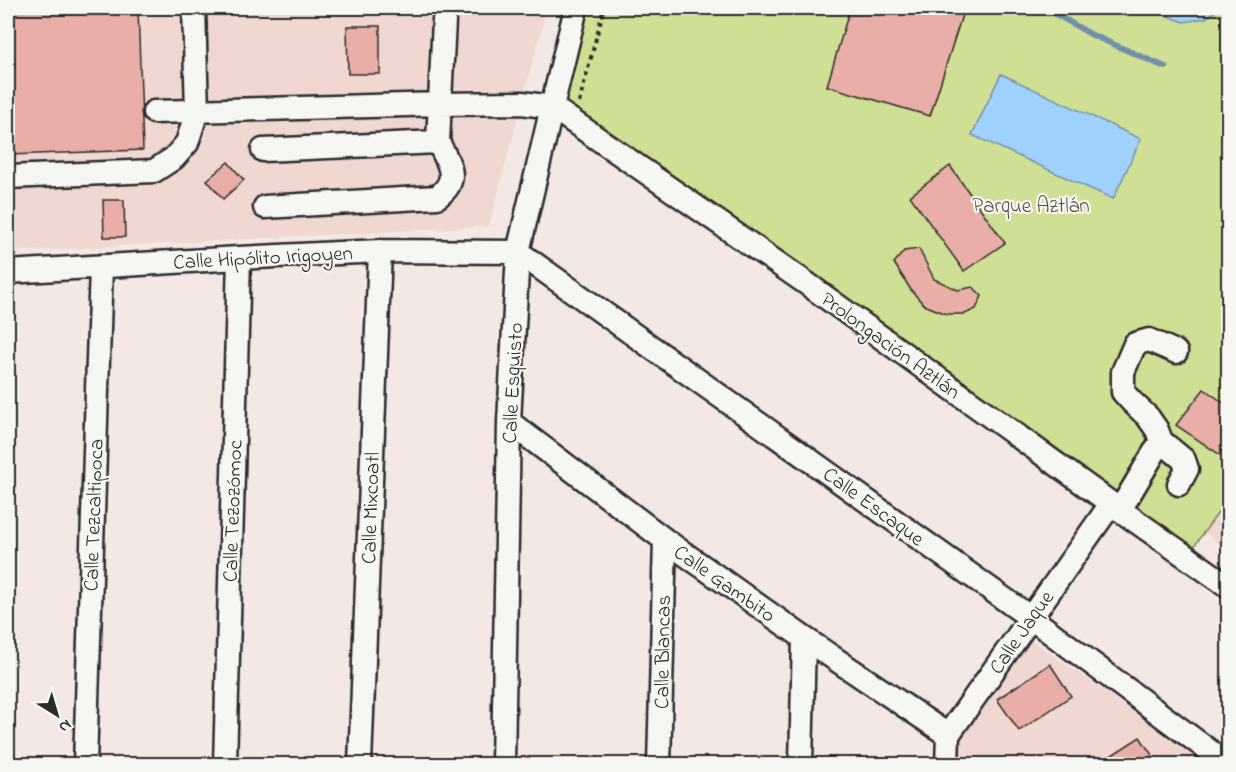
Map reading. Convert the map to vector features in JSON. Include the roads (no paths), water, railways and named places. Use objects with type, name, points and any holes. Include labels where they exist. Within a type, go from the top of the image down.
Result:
[{"type":"street","points":[[8,177],[154,171],[174,158],[187,143],[197,111],[194,8]]},
{"type":"street","name":"Calle Esquisto","points":[[503,765],[509,422],[519,252],[576,8]]},
{"type":"street","points":[[265,207],[437,197],[447,190],[451,180],[451,167],[438,142],[444,20]]},
{"type":"street","points":[[154,112],[441,104],[522,103],[552,106]]},
{"type":"street","name":"Prolongación Aztlán","points":[[552,106],[806,283],[1228,586]]},
{"type":"street","points":[[263,150],[438,142]]},
{"type":"street","name":"Calle Hipólito Irigoyen","points":[[8,272],[380,252],[519,252]]},
{"type":"street","name":"Calle Mixcoatl","points":[[360,765],[380,252]]},
{"type":"street","name":"Calle Escaque","points":[[519,252],[1031,618],[1227,765]]},
{"type":"street","name":"Calle Tezozómoc","points":[[225,765],[240,258]]},
{"type":"street","name":"Calle Tezcaltipoca","points":[[85,765],[102,266]]},
{"type":"street","points":[[1176,352],[1149,340],[1136,344],[1123,372],[1123,392],[1148,417],[1161,441],[1184,460],[1187,469],[1179,484]]},
{"type":"street","name":"Calle Gambito","points":[[509,422],[665,540],[804,638],[948,735]]},
{"type":"street","name":"Calle Jaque","points":[[948,735],[1031,618],[1116,507],[1161,441]]},
{"type":"street","name":"Calle Blancas","points":[[659,765],[665,540]]},
{"type":"street","points":[[801,765],[804,638]]},
{"type":"street","points":[[947,765],[948,735]]},
{"type":"water","points":[[1146,8],[1220,8],[1206,18],[1184,22]]},
{"type":"water","points":[[1001,74],[1141,139],[1113,199],[972,135]]},
{"type":"waterway","points":[[1045,8],[1092,35],[1165,67]]},
{"type":"park label","name":"Parque Aztlán","points":[[1031,205]]}]
